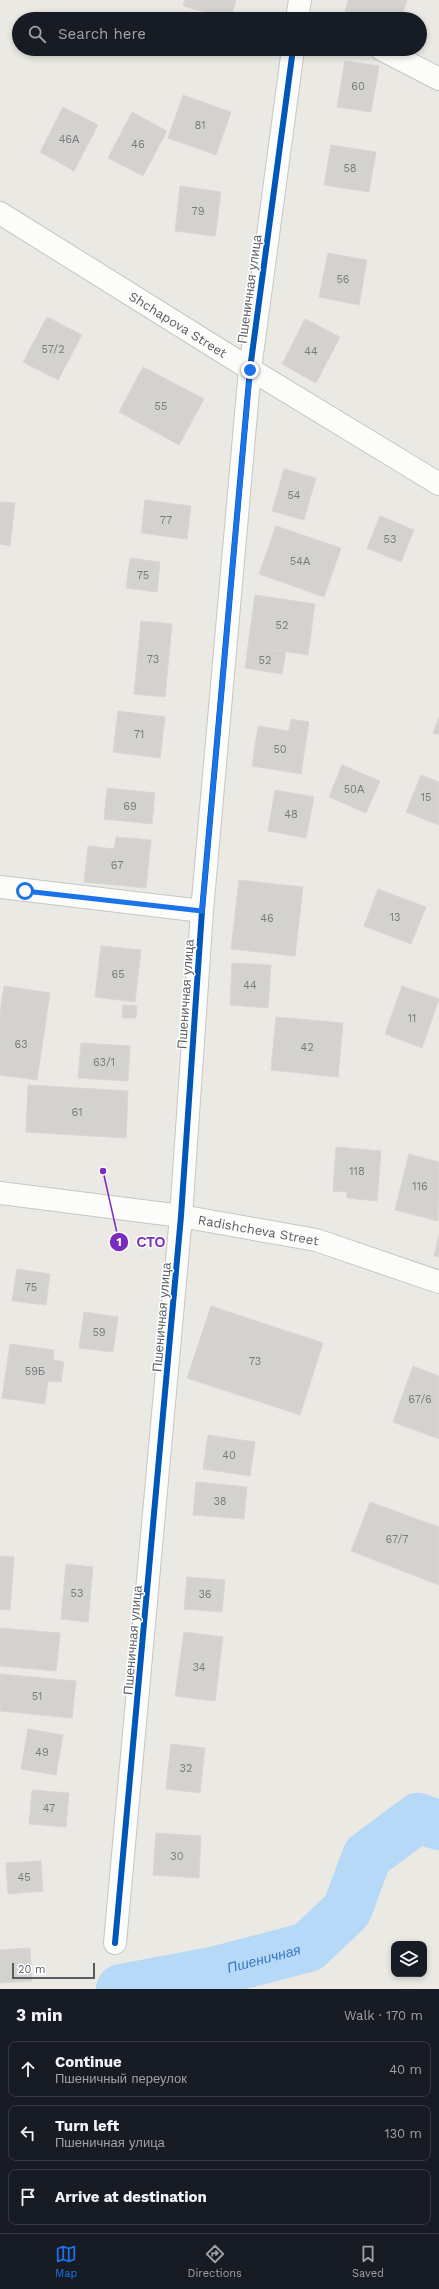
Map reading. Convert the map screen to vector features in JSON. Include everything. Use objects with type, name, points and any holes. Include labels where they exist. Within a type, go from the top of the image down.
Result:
[{"type":"street","name":"Пшеничная улица","points":[[116,1943],[181,1216],[202,911],[250,370],[292,56]]},
{"type":"street","points":[[395,56],[439,79]]},
{"type":"street","name":"Shchapova Street","points":[[0,213],[250,370],[439,484]]},
{"type":"street","points":[[0,887],[202,911]]},
{"type":"street","name":"Radishcheva Street","points":[[0,1193],[181,1216],[316,1240],[439,1282]]},
{"type":"building","points":[[185,0],[236,0],[233,12],[205,12],[183,6]]},
{"type":"building","points":[[348,0],[407,0],[403,12],[345,12]]},
{"type":"building","points":[[345,61],[379,66],[371,112],[337,107]]},
{"type":"building","points":[[183,95],[231,112],[216,155],[168,138]]},
{"type":"building","points":[[63,107],[98,125],[74,171],[40,152]]},
{"type":"building","points":[[132,112],[167,131],[143,176],[108,158]]},
{"type":"building","points":[[331,145],[376,152],[369,192],[324,185]]},
{"type":"building","points":[[180,186],[221,192],[215,236],[175,231]]},
{"type":"building","points":[[328,253],[367,260],[359,305],[319,297]]},
{"type":"building","points":[[47,317],[82,335],[58,380],[23,362]]},
{"type":"building","points":[[305,319],[340,337],[316,383],[282,364]]},
{"type":"building","points":[[143,367],[204,399],[179,445],[119,412]]},
{"type":"building","points":[[284,469],[316,478],[304,520],[272,511]]},
{"type":"building","points":[[145,500],[191,506],[187,539],[141,533]]},
{"type":"building","points":[[0,502],[15,503],[10,546],[0,544]]},
{"type":"building","points":[[380,516],[414,530],[401,562],[367,548]]},
{"type":"building","points":[[276,526],[341,548],[324,597],[259,574]]},
{"type":"building","points":[[130,558],[160,562],[157,592],[126,588]]},
{"type":"building","points":[[255,595],[315,604],[308,655],[248,646]]},
{"type":"building","points":[[141,621],[172,624],[165,697],[134,694]]},
{"type":"building","points":[[248,646],[286,652],[282,674],[245,668]]},
{"type":"building","points":[[118,711],[165,717],[160,758],[113,752]]},
{"type":"building","points":[[439,717],[439,735],[433,733]]},
{"type":"building","points":[[291,719],[309,722],[301,774],[252,766],[258,726],[289,731]]},
{"type":"building","points":[[342,765],[380,781],[366,813],[329,797]]},
{"type":"building","points":[[421,775],[439,782],[439,825],[406,812]]},
{"type":"building","points":[[107,788],[155,793],[152,824],[104,819]]},
{"type":"building","points":[[275,790],[314,797],[306,838],[268,831]]},
{"type":"building","points":[[116,837],[151,840],[146,888],[84,882],[88,846],[114,849]]},
{"type":"building","points":[[239,880],[303,887],[295,956],[231,949]]},
{"type":"building","points":[[378,889],[426,907],[411,944],[364,926]]},
{"type":"building","points":[[101,946],[141,950],[135,1002],[95,997]]},
{"type":"building","points":[[232,963],[271,965],[268,1008],[230,1005]]},
{"type":"building","points":[[4,986],[50,993],[37,1080],[0,1075],[0,1014]]},
{"type":"building","points":[[402,986],[439,999],[422,1048],[385,1034]]},
{"type":"building","points":[[123,1005],[137,1006],[136,1018],[122,1018]]},
{"type":"building","points":[[276,1017],[343,1023],[338,1077],[271,1070]]},
{"type":"building","points":[[81,1043],[130,1046],[128,1081],[78,1078]]},
{"type":"building","points":[[28,1085],[128,1091],[126,1138],[26,1132]]},
{"type":"building","points":[[336,1147],[381,1151],[377,1201],[347,1198],[347,1192],[333,1191]]},
{"type":"building","points":[[409,1154],[439,1162],[438,1221],[395,1210]]},
{"type":"building","points":[[439,1235],[439,1257],[434,1256]]},
{"type":"building","points":[[17,1269],[50,1274],[46,1305],[12,1301]]},
{"type":"building","points":[[211,1306],[323,1343],[300,1415],[187,1378]]},
{"type":"building","points":[[84,1312],[118,1317],[113,1352],[79,1348]]},
{"type":"building","points":[[10,1344],[54,1350],[53,1360],[64,1362],[61,1382],[48,1381],[45,1404],[2,1398]]},
{"type":"building","points":[[413,1366],[439,1376],[439,1439],[393,1422]]},
{"type":"building","points":[[208,1435],[255,1442],[250,1476],[203,1469]]},
{"type":"building","points":[[196,1482],[247,1487],[244,1519],[193,1515]]},
{"type":"building","points":[[370,1502],[439,1527],[439,1585],[351,1551]]},
{"type":"building","points":[[0,1556],[14,1557],[10,1610],[0,1609]]},
{"type":"building","points":[[66,1564],[93,1567],[88,1622],[61,1619]]},
{"type":"building","points":[[187,1577],[225,1580],[222,1612],[184,1609]]},
{"type":"building","points":[[0,1628],[60,1633],[56,1671],[0,1666]]},
{"type":"building","points":[[184,1632],[223,1637],[215,1701],[175,1696]]},
{"type":"building","points":[[0,1674],[76,1681],[72,1718],[0,1711]]},
{"type":"building","points":[[28,1729],[63,1735],[56,1775],[21,1769]]},
{"type":"building","points":[[171,1744],[205,1748],[200,1793],[166,1789]]},
{"type":"building","points":[[32,1790],[69,1793],[66,1827],[29,1824]]},
{"type":"building","points":[[156,1833],[201,1836],[199,1878],[153,1875]]},
{"type":"building","points":[[41,1861],[43,1891],[8,1894],[6,1863]]},
{"type":"building","points":[[30,1948],[32,1981],[0,1983],[0,1950]]},
{"type":"waterway","name":"Пшеничная","points":[[121,1989],[217,1971],[308,1947],[347,1910],[367,1856],[418,1818],[439,1825]]},
{"type":"cycle path","points":[[115,1943],[181,1216],[202,911],[250,369],[292,56]]},
{"type":"place","name":"СТО","points":[[103,1171]]},
{"type":"route","points":[[25,891],[202,911],[250,370]]}]
